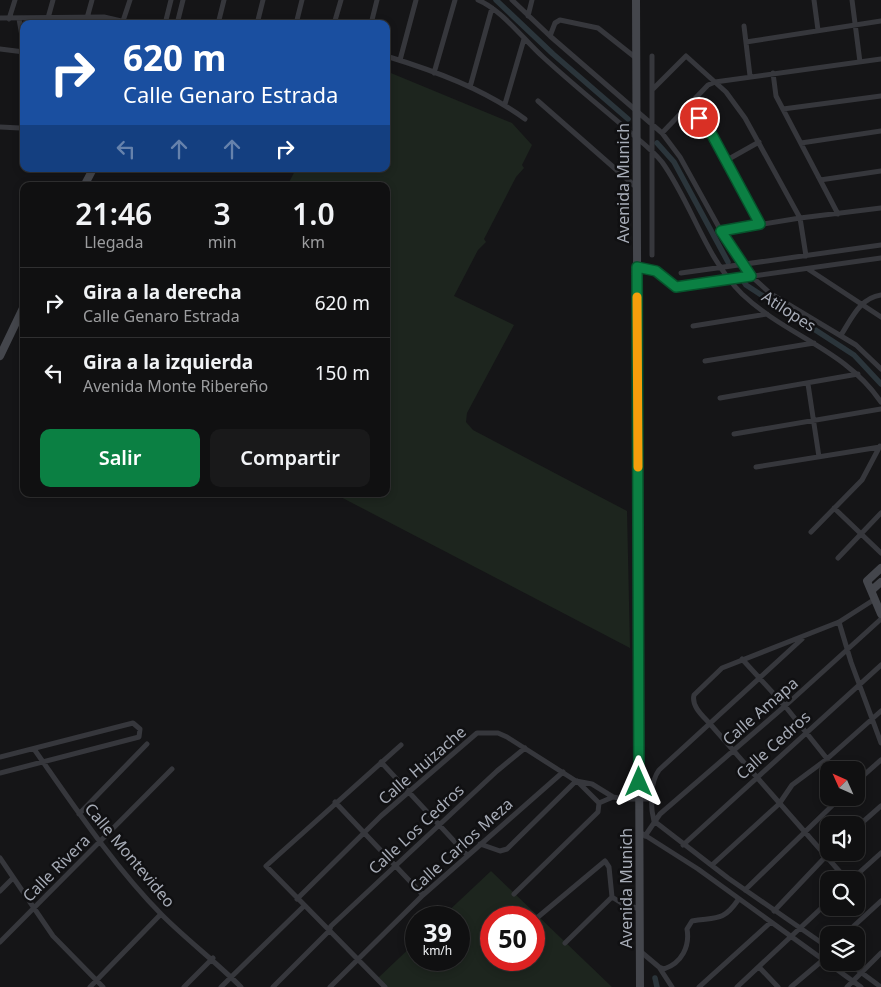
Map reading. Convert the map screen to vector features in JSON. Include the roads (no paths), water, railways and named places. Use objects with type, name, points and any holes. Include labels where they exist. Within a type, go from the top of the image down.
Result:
[{"type":"main road","name":"Avenida Munich","points":[[636,4],[639,800],[642,833],[640,987]]},
{"type":"main road","points":[[0,356],[2,345],[20,313]]},
{"type":"main road","points":[[881,568],[867,581],[881,614]]},
{"type":"main road","points":[[872,590],[881,582]]},
{"type":"street","points":[[9,19],[14,0]]},
{"type":"street","points":[[48,18],[54,0]]},
{"type":"street","points":[[87,18],[92,0]]},
{"type":"street","points":[[123,20],[130,0]]},
{"type":"street","points":[[166,20],[171,0]]},
{"type":"street","points":[[178,20],[183,0]]},
{"type":"street","points":[[219,20],[224,0]]},
{"type":"street","points":[[258,20],[263,0]]},
{"type":"street","points":[[297,20],[302,0]]},
{"type":"street","points":[[335,20],[341,0]]},
{"type":"street","points":[[372,20],[377,0]]},
{"type":"street","points":[[400,60],[416,0]]},
{"type":"street","points":[[434,73],[455,0]]},
{"type":"street","name":"Atilopes","points":[[478,0],[492,8],[524,39],[653,151],[669,173],[721,267],[742,293],[767,314],[815,343],[858,374],[881,402]]},
{"type":"street","points":[[512,0],[550,36],[662,133],[680,157],[721,231],[751,276],[771,294],[841,335],[866,353],[881,369]]},
{"type":"street","points":[[528,16],[532,0]]},
{"type":"street","points":[[814,0],[818,30]]},
{"type":"street","points":[[852,0],[860,62]]},
{"type":"street","points":[[470,87],[492,8]]},
{"type":"street","points":[[0,18],[104,17],[118,20]]},
{"type":"street","points":[[19,19],[20,25]]},
{"type":"street","points":[[550,36],[555,22],[560,20],[595,26],[607,33],[636,58]]},
{"type":"street","points":[[746,42],[881,21]]},
{"type":"street","points":[[744,26],[750,76]]},
{"type":"street","points":[[505,104],[524,39]]},
{"type":"street","points":[[0,49],[20,52]]},
{"type":"street","points":[[652,56],[652,255]]},
{"type":"street","points":[[390,57],[470,87],[505,104],[525,119]]},
{"type":"street","points":[[653,89],[684,57],[689,57],[715,82],[739,109],[800,218],[806,256]]},
{"type":"street","points":[[662,133],[708,85],[715,82],[881,59]]},
{"type":"street","points":[[773,73],[774,89],[783,109],[838,214]]},
{"type":"street","points":[[783,109],[881,96]]},
{"type":"street","points":[[538,101],[636,187]]},
{"type":"street","points":[[689,105],[710,131],[760,224]]},
{"type":"street","points":[[0,127],[20,128]]},
{"type":"street","points":[[801,143],[881,131]]},
{"type":"street","points":[[726,160],[759,142]]},
{"type":"street","points":[[820,180],[881,170]]},
{"type":"street","points":[[721,231],[800,218],[881,208]]},
{"type":"street","points":[[681,272],[881,245]]},
{"type":"street","points":[[637,267],[656,271],[676,287],[728,278],[881,258]]},
{"type":"street","points":[[808,269],[881,317]]},
{"type":"street","points":[[841,335],[862,303],[870,297],[881,295]]},
{"type":"street","points":[[693,326],[767,314]]},
{"type":"street","points":[[705,361],[815,343]]},
{"type":"street","points":[[720,398],[858,374]]},
{"type":"street","points":[[808,384],[819,458]]},
{"type":"street","points":[[734,434],[881,409]]},
{"type":"street","points":[[756,467],[819,458],[880,446]]},
{"type":"street","points":[[811,532],[862,480],[880,446]]},
{"type":"street","points":[[834,508],[881,553]]},
{"type":"street","points":[[838,558],[881,513]]},
{"type":"street","points":[[820,852],[694,705],[693,699],[722,668],[839,622],[875,599]]},
{"type":"street","name":"Calle Amapa","points":[[642,833],[660,814],[785,706],[881,619]]},
{"type":"street","points":[[839,622],[851,662],[861,683],[881,743]]},
{"type":"street","points":[[804,637],[711,725],[659,770],[655,776],[652,799],[654,821],[683,845],[820,942]]},
{"type":"street","points":[[742,659],[785,706],[827,760]]},
{"type":"street","name":"Calle Cedros","points":[[683,845],[881,665]]},
{"type":"street","points":[[712,866],[779,804],[792,785],[827,760],[881,711]]},
{"type":"street","points":[[0,757],[133,723],[140,729],[140,736],[0,773]]},
{"type":"street","name":"Calle Huizache","points":[[297,899],[364,833],[477,733],[498,733],[576,781],[592,784],[613,797],[639,800],[652,799]]},
{"type":"street","points":[[78,814],[147,744]]},
{"type":"street","points":[[384,987],[266,866],[401,745]]},
{"type":"street","name":"Calle Los Cedros","points":[[273,987],[329,932],[331,926],[395,865],[497,771],[525,748]]},
{"type":"street","name":"Calle Montevideo","points":[[34,749],[78,814],[121,869],[161,914],[212,958],[241,987]]},
{"type":"street","points":[[865,774],[881,760]]},
{"type":"street","points":[[381,762],[467,855]]},
{"type":"street","name":"Calle Rivera","points":[[0,942],[172,770]]},
{"type":"street","name":"Calle Carlos Meza","points":[[330,987],[423,895],[563,772]]},
{"type":"street","points":[[480,844],[500,851],[507,850],[576,781],[599,806]]},
{"type":"street","points":[[514,894],[598,812],[599,806],[613,797]]},
{"type":"street","points":[[336,802],[423,895]]},
{"type":"street","points":[[745,890],[803,831],[831,806]]},
{"type":"street","points":[[865,820],[881,806]]},
{"type":"street","points":[[642,833],[698,869],[738,900],[820,958]]},
{"type":"street","points":[[667,848],[675,838]]},
{"type":"street","points":[[861,871],[881,853]]},
{"type":"street","points":[[0,858],[53,936],[103,987]]},
{"type":"street","points":[[545,911],[603,861],[607,862],[609,867],[612,897]]},
{"type":"street","points":[[698,869],[705,861]]},
{"type":"street","points":[[774,911],[820,861]]},
{"type":"street","points":[[828,861],[838,871]]},
{"type":"street","points":[[0,891],[13,878]]},
{"type":"street","points":[[612,897],[623,904],[640,909]]},
{"type":"street","points":[[565,943],[612,897]]},
{"type":"street","points":[[659,967],[667,968],[687,950],[689,940],[687,929],[692,921],[723,917],[730,912],[738,900]]},
{"type":"street","points":[[854,926],[881,901]]},
{"type":"street","points":[[221,987],[304,906]]},
{"type":"street","points":[[737,987],[820,910]]},
{"type":"street","points":[[90,987],[161,914]]},
{"type":"street","points":[[699,987],[771,922]]},
{"type":"street","points":[[640,951],[659,967],[672,987]]},
{"type":"street","points":[[847,987],[881,953]]},
{"type":"street","points":[[184,987],[212,958]]},
{"type":"street","points":[[792,987],[820,963]]},
{"type":"street","points":[[759,966],[778,987]]},
{"type":"street","points":[[839,971],[861,987]]},
{"type":"street","points":[[858,971],[881,987]]},
{"type":"waterway","points":[[496,0],[553,54],[628,119]]},
{"type":"waterway","points":[[657,143],[674,162],[728,262]]},
{"type":"waterway","points":[[742,279],[746,285],[854,355],[881,384]]},
{"type":"waterway","points":[[655,978],[657,987]]}]
